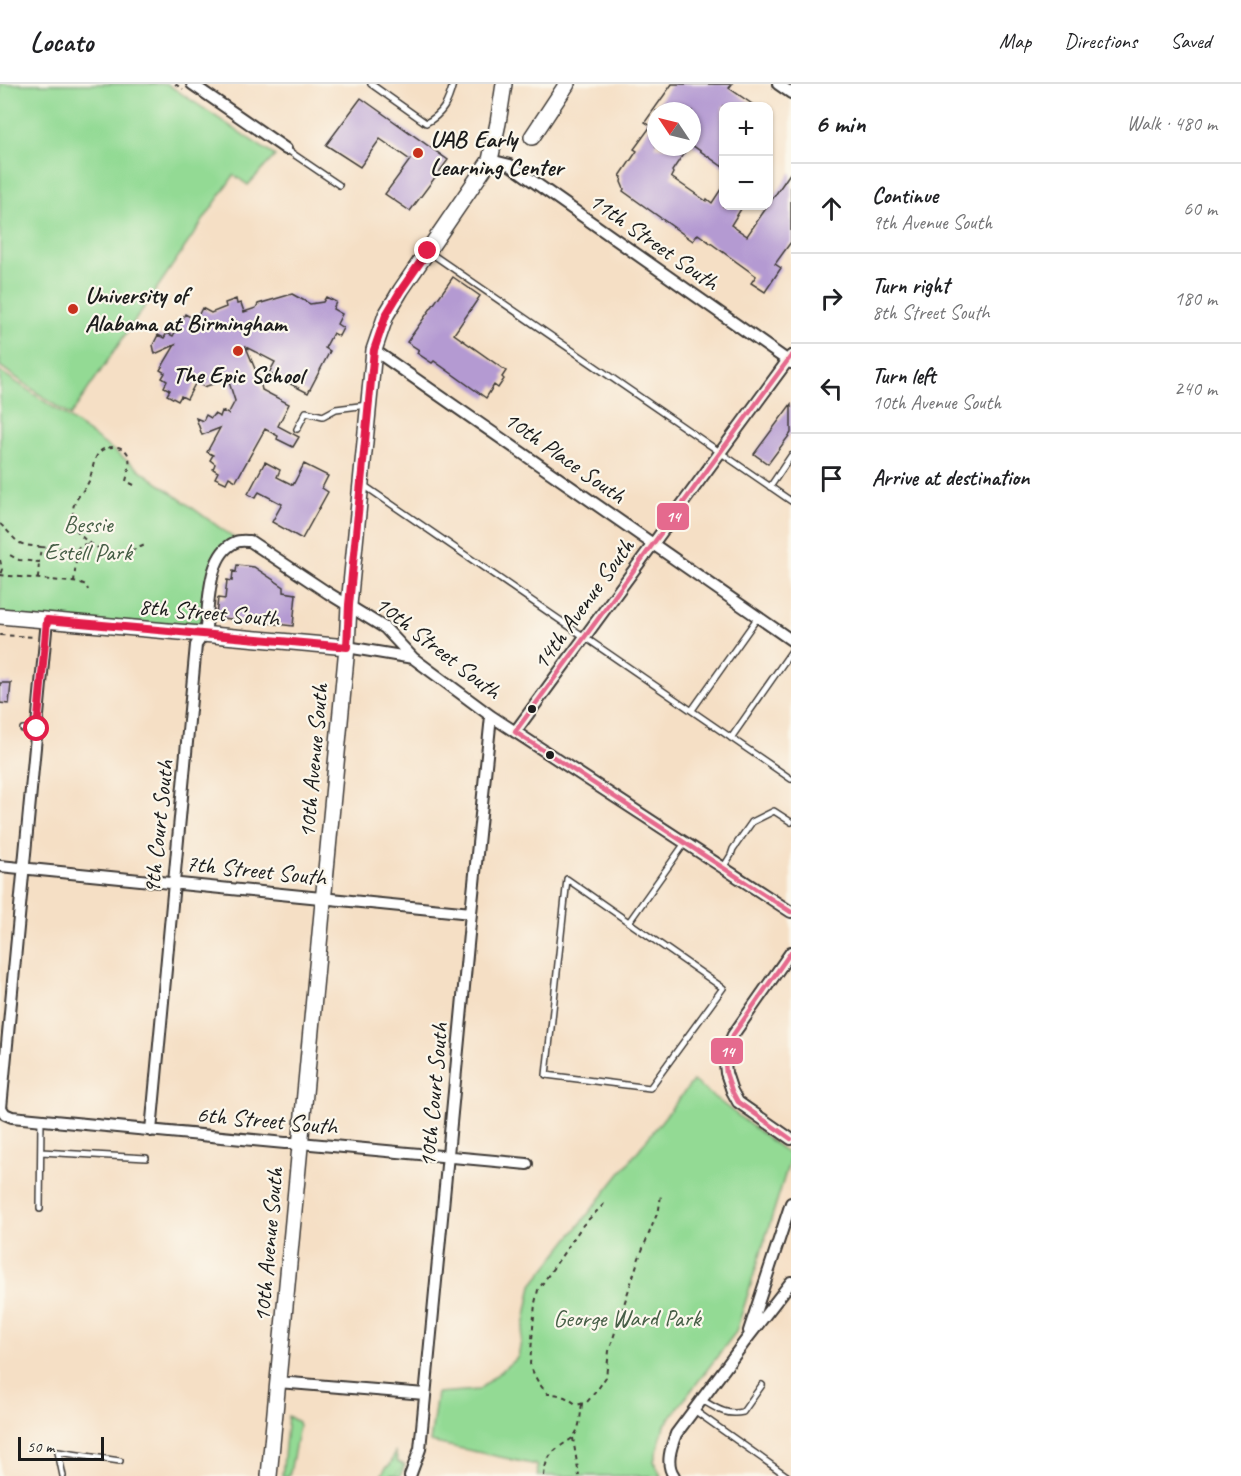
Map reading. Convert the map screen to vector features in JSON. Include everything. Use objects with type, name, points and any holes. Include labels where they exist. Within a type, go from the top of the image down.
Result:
[{"type":"street","points":[[192,84],[286,149]]},
{"type":"street","name":"10th Avenue South","points":[[269,1476],[374,350],[386,315],[401,290],[490,160],[504,84]]},
{"type":"street","points":[[532,137],[567,84]]},
{"type":"street","points":[[778,84],[791,93]]},
{"type":"street","name":"11th Street South","points":[[490,160],[510,165],[790,360]]},
{"type":"street","name":"10th Place South","points":[[374,350],[791,640]]},
{"type":"street","name":"14th Avenue South","points":[[516,732],[720,452],[790,360]]},
{"type":"street","name":"10th Street South","points":[[238,541],[250,541],[385,628],[413,658],[491,716],[791,912]]},
{"type":"street","name":"9th Court South","points":[[151,1131],[196,645],[206,627],[214,568],[223,552],[238,541]]},
{"type":"street","name":"8th Street South","points":[[0,616],[347,647],[413,658]]},
{"type":"street","points":[[24,869],[47,620]]},
{"type":"street","name":"10th Court South","points":[[410,1476],[420,1449],[491,716]]},
{"type":"street","name":"7th Street South","points":[[0,866],[471,913]]},
{"type":"street","name":"6th Street South","points":[[24,869],[1,1108],[4,1114],[12,1117],[151,1131],[527,1164]]},
{"type":"street","points":[[791,952],[733,1035],[726,1056],[729,1083],[738,1102],[791,1139]]},
{"type":"street","points":[[746,1340],[791,1203]]},
{"type":"street","points":[[674,1476],[671,1472],[670,1451],[676,1434],[791,1282]]},
{"type":"street","points":[[278,1382],[425,1394]]},
{"type":"lane","points":[[371,84],[426,123],[437,117],[449,99],[453,84]]},
{"type":"lane","points":[[286,149],[339,185]]},
{"type":"lane","points":[[428,251],[791,501]]},
{"type":"lane","points":[[297,429],[306,412],[323,416],[336,409],[369,405]]},
{"type":"lane","points":[[770,487],[791,456]]},
{"type":"lane","points":[[361,483],[791,779]]},
{"type":"lane","points":[[692,710],[758,617]]},
{"type":"lane","points":[[731,738],[791,652]]},
{"type":"lane","points":[[23,729],[37,729]]},
{"type":"lane","points":[[723,868],[752,822],[774,811],[791,822]]},
{"type":"lane","points":[[629,922],[685,843]]},
{"type":"lane","points":[[567,879],[629,922],[723,988],[650,1088],[546,1075],[567,879]]},
{"type":"lane","points":[[40,1209],[41,1120]]},
{"type":"lane","points":[[41,1152],[146,1158]]},
{"type":"lane","points":[[702,1400],[733,1415],[743,1412],[762,1385]]},
{"type":"lane","points":[[694,1410],[787,1476]]},
{"type":"lane","points":[[63,1476],[58,1452],[120,1461]]},
{"type":"path","points":[[134,485],[126,481],[131,462],[126,451],[114,447],[104,448],[97,455],[88,483],[73,505],[74,525],[77,532],[92,544],[114,553],[129,552],[147,544]]},
{"type":"path","points":[[0,524],[24,545],[77,550]]},
{"type":"path","points":[[74,582],[77,550],[81,545],[92,544]]},
{"type":"path","points":[[38,578],[41,547]]},
{"type":"path","points":[[8,554],[19,560],[39,562]]},
{"type":"path","points":[[0,560],[2,569],[0,574],[74,582],[86,585],[88,590]]},
{"type":"path","points":[[0,635],[39,638]]},
{"type":"path","points":[[604,1204],[583,1225],[538,1290],[535,1303],[530,1364],[533,1372],[540,1387],[548,1394],[558,1394],[577,1405],[587,1402],[606,1377],[609,1352],[615,1332],[639,1258],[659,1209],[661,1195]]},
{"type":"path","points":[[544,1476],[544,1466],[549,1456],[573,1438],[581,1418],[582,1404]]},
{"type":"path","points":[[573,1438],[579,1476]]},
{"type":"green space","name":"University of Alabama at Birmingham","points":[[0,84],[167,84],[275,156],[248,185],[234,175],[70,416],[0,366]]},
{"type":"green space","name":"Bessie Estell Park","points":[[0,371],[238,541],[223,552],[203,635],[0,616]]},
{"type":"green space","name":"George Ward Park","points":[[693,1081],[791,1156],[736,1332],[664,1426],[654,1461],[661,1476],[538,1476],[537,1465],[430,1442],[437,1393],[478,1390],[518,1357],[532,1285]]},
{"type":"green space","points":[[288,1416],[298,1422],[299,1426],[290,1473],[288,1476],[282,1476]]},
{"type":"green space","points":[[395,1452],[398,1462],[405,1465],[400,1476],[391,1474],[381,1476],[386,1467],[390,1465]]},
{"type":"building","points":[[672,84],[732,84],[729,88],[749,102],[719,102],[719,164],[701,151],[701,102],[659,102]]},
{"type":"building","name":"UAB Early Learning Center","points":[[361,98],[448,160],[410,211],[385,194],[410,160],[380,139],[360,167],[326,145]]},
{"type":"building","points":[[647,131],[647,156],[682,156],[672,171],[671,177],[712,203],[719,192],[719,210],[740,210],[731,225],[747,236],[765,210],[773,210],[773,198],[791,172],[791,242],[775,264],[781,268],[765,292],[751,283],[756,276],[698,234],[693,241],[623,191],[620,176],[637,151],[634,149]]},
{"type":"building","points":[[453,277],[480,296],[454,334],[506,371],[498,388],[494,385],[486,398],[434,361],[432,363],[417,353],[419,350],[407,342]]},
{"type":"building","name":"The Epic School","points":[[292,294],[310,304],[323,302],[326,297],[336,302],[333,309],[342,314],[337,324],[343,328],[339,336],[333,333],[325,348],[330,351],[308,393],[269,373],[275,362],[246,347],[262,390],[289,404],[278,426],[299,437],[293,447],[277,439],[278,436],[265,429],[236,481],[229,477],[226,483],[215,478],[218,472],[213,469],[215,464],[210,460],[213,455],[207,452],[220,428],[202,435],[196,418],[203,421],[206,415],[211,418],[214,414],[220,417],[222,411],[228,414],[235,401],[228,379],[204,387],[196,382],[187,399],[181,396],[178,401],[167,395],[170,390],[164,387],[167,381],[162,378],[165,373],[160,370],[175,345],[155,354],[153,345],[158,335],[164,338],[167,333],[173,336],[185,314],[196,320],[202,308],[211,313],[226,307],[225,303],[236,299],[237,304],[241,303],[244,312],[256,308],[258,304]]},
{"type":"building","points":[[791,404],[791,433],[768,464],[754,454]]},
{"type":"building","points":[[265,462],[280,470],[277,477],[293,485],[304,464],[328,476],[322,488],[328,492],[302,539],[272,522],[282,504],[259,492],[255,498],[248,494]]},
{"type":"building","points":[[237,565],[254,567],[284,587],[284,592],[296,594],[293,626],[216,616],[218,598],[225,599],[227,580],[232,581],[233,571],[236,572]]},
{"type":"building","points":[[0,683],[11,683],[9,704],[0,703]]},
{"type":"transit line","name":"14","points":[[791,356],[515,732],[791,912]]},
{"type":"transit line","name":"14","points":[[791,952],[733,1035],[725,1063],[726,1073],[738,1102],[791,1139]]},
{"type":"place","name":"UAB Early Learning Center","points":[[418,153]]},
{"type":"place","name":"University of Alabama at Birmingham","points":[[73,309]]},
{"type":"place","name":"The Epic School","points":[[238,351]]},
{"type":"route","points":[[37,729],[47,620],[347,647],[349,605],[374,350],[386,315],[428,251]]}]
